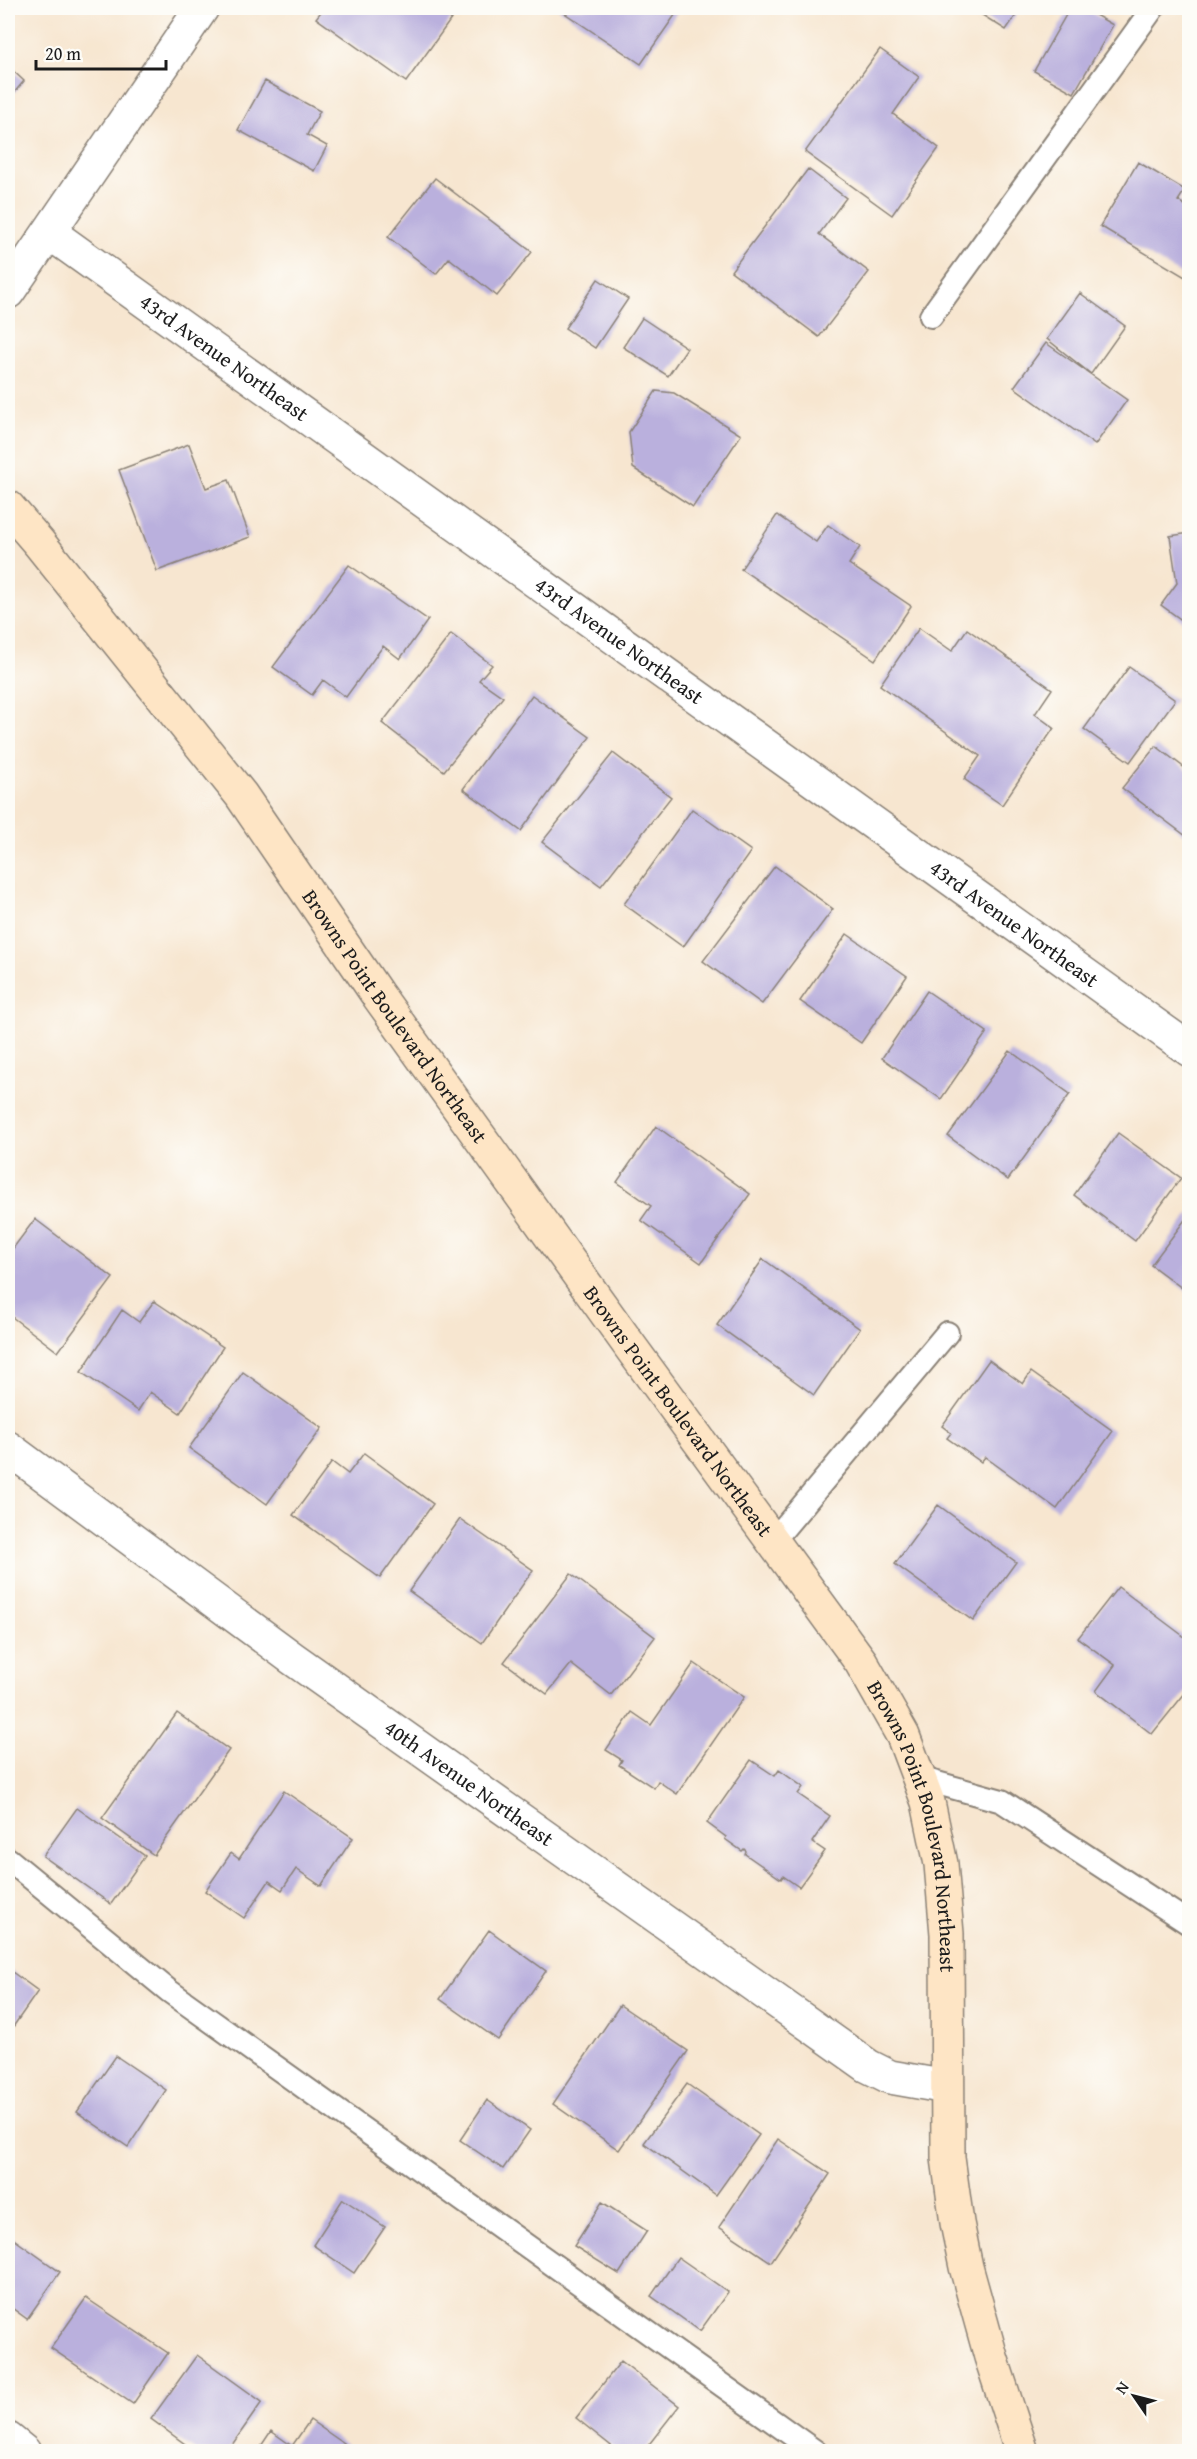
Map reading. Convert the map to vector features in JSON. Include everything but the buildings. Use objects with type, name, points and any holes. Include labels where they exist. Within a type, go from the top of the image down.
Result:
[{"type":"street","points":[[8,292],[50,233],[190,12]]},
{"type":"street","name":"43rd Avenue Northeast","points":[[50,233],[1190,1050]]},
{"type":"street","name":"Browns Point Boulevard Northeast","points":[[8,507],[241,795],[377,994],[861,1662],[903,1736],[928,1802],[942,1873],[947,1934],[948,2158],[962,2245],[992,2357],[1022,2451]]},
{"type":"street","name":"40th Avenue Northeast","points":[[8,1448],[292,1658],[868,2066],[890,2077],[947,2087]]},
{"type":"street","points":[[8,2439],[24,2451]]},
{"type":"lane","points":[[931,316],[1153,8]]},
{"type":"lane","points":[[773,1541],[947,1333]]},
{"type":"lane","points":[[919,1778],[1002,1802],[1190,1924]]},
{"type":"lane","points":[[8,1859],[169,1991],[816,2451]]}]
